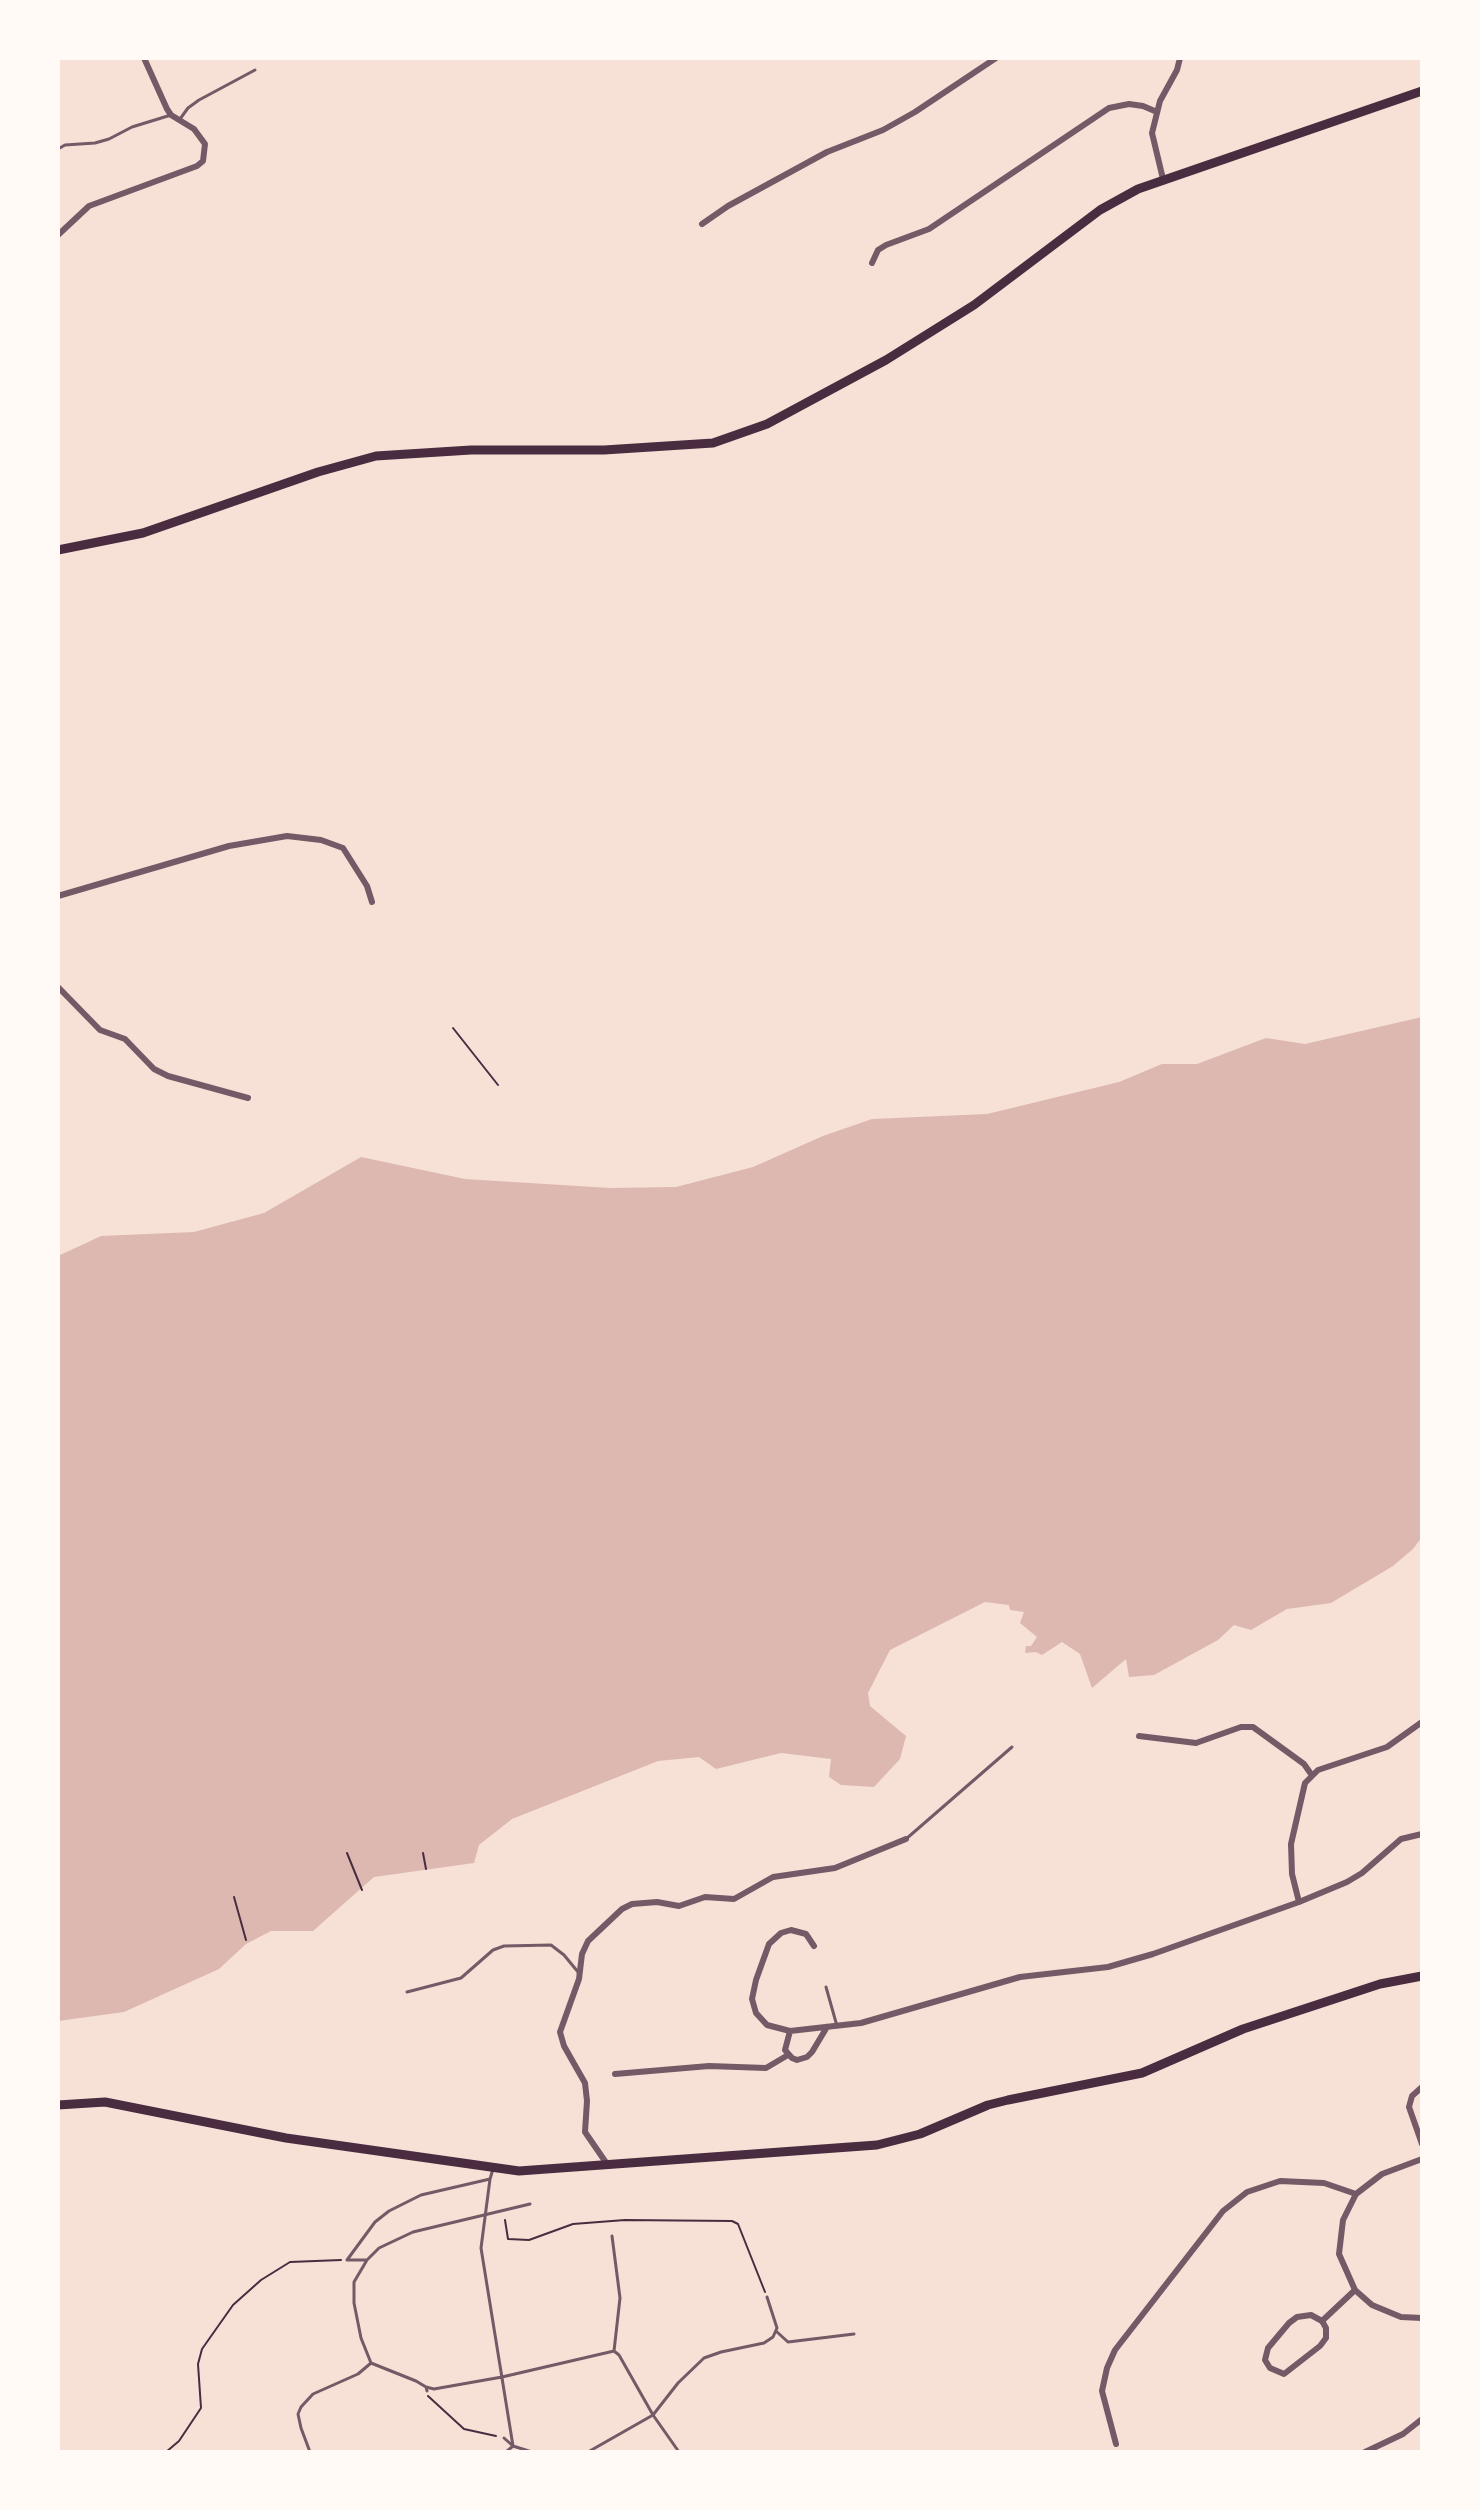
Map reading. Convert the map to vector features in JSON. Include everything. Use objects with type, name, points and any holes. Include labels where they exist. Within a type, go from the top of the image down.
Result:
[{"type":"main road","points":[[58,550],[143,533],[318,472],[376,456],[471,450],[604,450],[713,443],[767,424],[886,360],[974,305],[1100,210],[1138,189],[1422,91]]},
{"type":"main road","points":[[58,2105],[105,2102],[286,2138],[443,2159],[493,2169],[538,2170],[877,2145],[902,2139],[998,2102],[1142,2073],[1243,2029],[1291,2012],[1380,1984],[1421,1977]]},
{"type":"street","points":[[58,235],[89,206],[197,166],[203,161],[205,144],[194,129],[171,115],[144,58]]},
{"type":"street","points":[[702,224],[728,206],[827,152],[883,130],[915,112],[996,58]]},
{"type":"street","points":[[1163,179],[1152,133],[1157,112],[1180,58]]},
{"type":"street","points":[[872,263],[878,250],[929,229],[1109,108],[1129,104],[1157,112]]},
{"type":"street","points":[[58,896],[229,846],[287,836],[321,840],[343,848],[367,886],[372,902]]},
{"type":"street","points":[[58,987],[100,1030],[125,1039],[154,1069],[168,1076],[248,1098]]},
{"type":"street","points":[[1299,1902],[1292,1874],[1291,1844],[1305,1783],[1311,1774],[1387,1747],[1422,1722]]},
{"type":"street","points":[[1139,1736],[1196,1743],[1241,1727],[1253,1727],[1304,1764],[1311,1774]]},
{"type":"street","points":[[814,1946],[806,1934],[791,1930],[781,1933],[769,1944],[752,1999],[756,2013],[767,2025],[790,2031],[837,2026],[895,2015],[1020,1977],[1108,1967],[1153,1954],[1347,1882],[1401,1839],[1422,1834]]},
{"type":"street","points":[[607,2164],[585,2132],[585,2083],[564,2046],[560,2032],[579,1979],[582,1954],[588,1941],[626,1906],[657,1902],[679,1906],[705,1897],[734,1899],[773,1877],[835,1868],[906,1839]]},
{"type":"street","points":[[790,2031],[785,2043],[788,2055],[797,2060],[807,2057],[827,2027]]},
{"type":"street","points":[[615,2074],[709,2066],[756,2069],[775,2064],[788,2055]]},
{"type":"street","points":[[1422,2087],[1412,2096],[1409,2107],[1422,2144]]},
{"type":"street","points":[[1422,2159],[1382,2174],[1356,2194],[1343,2220],[1339,2254],[1355,2290],[1381,2310],[1401,2317],[1422,2318]]},
{"type":"street","points":[[1116,2444],[1102,2391],[1115,2350],[1223,2211],[1247,2192],[1280,2181],[1324,2183],[1356,2194]]},
{"type":"street","points":[[1322,2321],[1355,2290]]},
{"type":"street","points":[[1311,2315],[1322,2321],[1326,2338],[1320,2346],[1284,2374],[1270,2368],[1265,2360],[1268,2348],[1289,2323],[1297,2317],[1311,2315]]},
{"type":"street","points":[[1365,2452],[1403,2434],[1422,2419]]},
{"type":"lane","points":[[180,119],[199,100],[255,70]]},
{"type":"lane","points":[[58,149],[65,145],[109,139],[132,127],[171,115]]},
{"type":"lane","points":[[906,1839],[1012,1747]]},
{"type":"lane","points":[[407,1992],[461,1978],[493,1950],[504,1946],[551,1945],[574,1966],[579,1979]]},
{"type":"lane","points":[[826,1987],[837,2026]]},
{"type":"lane","points":[[493,2169],[481,2248],[513,2446]]},
{"type":"lane","points":[[347,2260],[375,2222],[389,2211],[421,2195],[490,2179]]},
{"type":"lane","points":[[530,2204],[413,2232],[379,2248],[367,2260],[354,2282],[354,2303],[361,2338],[371,2363],[416,2381],[426,2389],[434,2389],[614,2351]]},
{"type":"lane","points":[[612,2236],[620,2298],[614,2351]]},
{"type":"lane","points":[[347,2260],[367,2260]]},
{"type":"lane","points":[[767,2297],[777,2332],[788,2342],[854,2334]]},
{"type":"lane","points":[[588,2452],[653,2415],[678,2383],[704,2358],[764,2343],[777,2332]]},
{"type":"lane","points":[[614,2351],[679,2452]]},
{"type":"lane","points":[[310,2452],[298,2414],[301,2407],[313,2394],[358,2374],[371,2363]]},
{"type":"lane","points":[[504,2438],[513,2446],[532,2452]]},
{"type":"lane","points":[[506,2452],[513,2446]]},
{"type":"path","points":[[453,1028],[498,1085]]},
{"type":"path","points":[[347,1853],[362,1890]]},
{"type":"path","points":[[423,1853],[426,1869]]},
{"type":"path","points":[[354,1869],[360,1866]]},
{"type":"path","points":[[234,1897],[246,1940]]},
{"type":"path","points":[[503,2211],[508,2239],[529,2240],[573,2224],[625,2220],[732,2221],[738,2224],[767,2297]]},
{"type":"path","points":[[166,2452],[179,2441],[201,2408],[198,2364],[202,2349],[233,2305],[268,2275],[290,2262],[347,2260]]},
{"type":"path","points":[[426,2389],[429,2399],[464,2429],[504,2438]]},
{"type":"shaded area","points":[[1422,1017],[1422,1537],[1393,1566],[1331,1603],[1287,1609],[1251,1630],[1234,1625],[1218,1640],[1154,1675],[1129,1677],[1126,1659],[1092,1688],[1080,1654],[1062,1642],[1042,1655],[1025,1653],[1026,1646],[1031,1646],[1037,1637],[1020,1623],[1024,1612],[1010,1610],[1009,1605],[985,1602],[890,1650],[868,1693],[870,1706],[906,1736],[900,1759],[874,1787],[841,1785],[829,1777],[831,1759],[781,1753],[716,1769],[699,1757],[658,1761],[512,1819],[479,1845],[474,1863],[374,1877],[313,1931],[271,1931],[246,1944],[219,1969],[124,2012],[58,2021],[58,1256],[101,1236],[194,1232],[264,1213],[361,1157],[465,1179],[610,1188],[676,1187],[753,1167],[823,1136],[872,1119],[987,1114],[1119,1082],[1162,1064],[1197,1064],[1266,1038],[1305,1044]]}]
